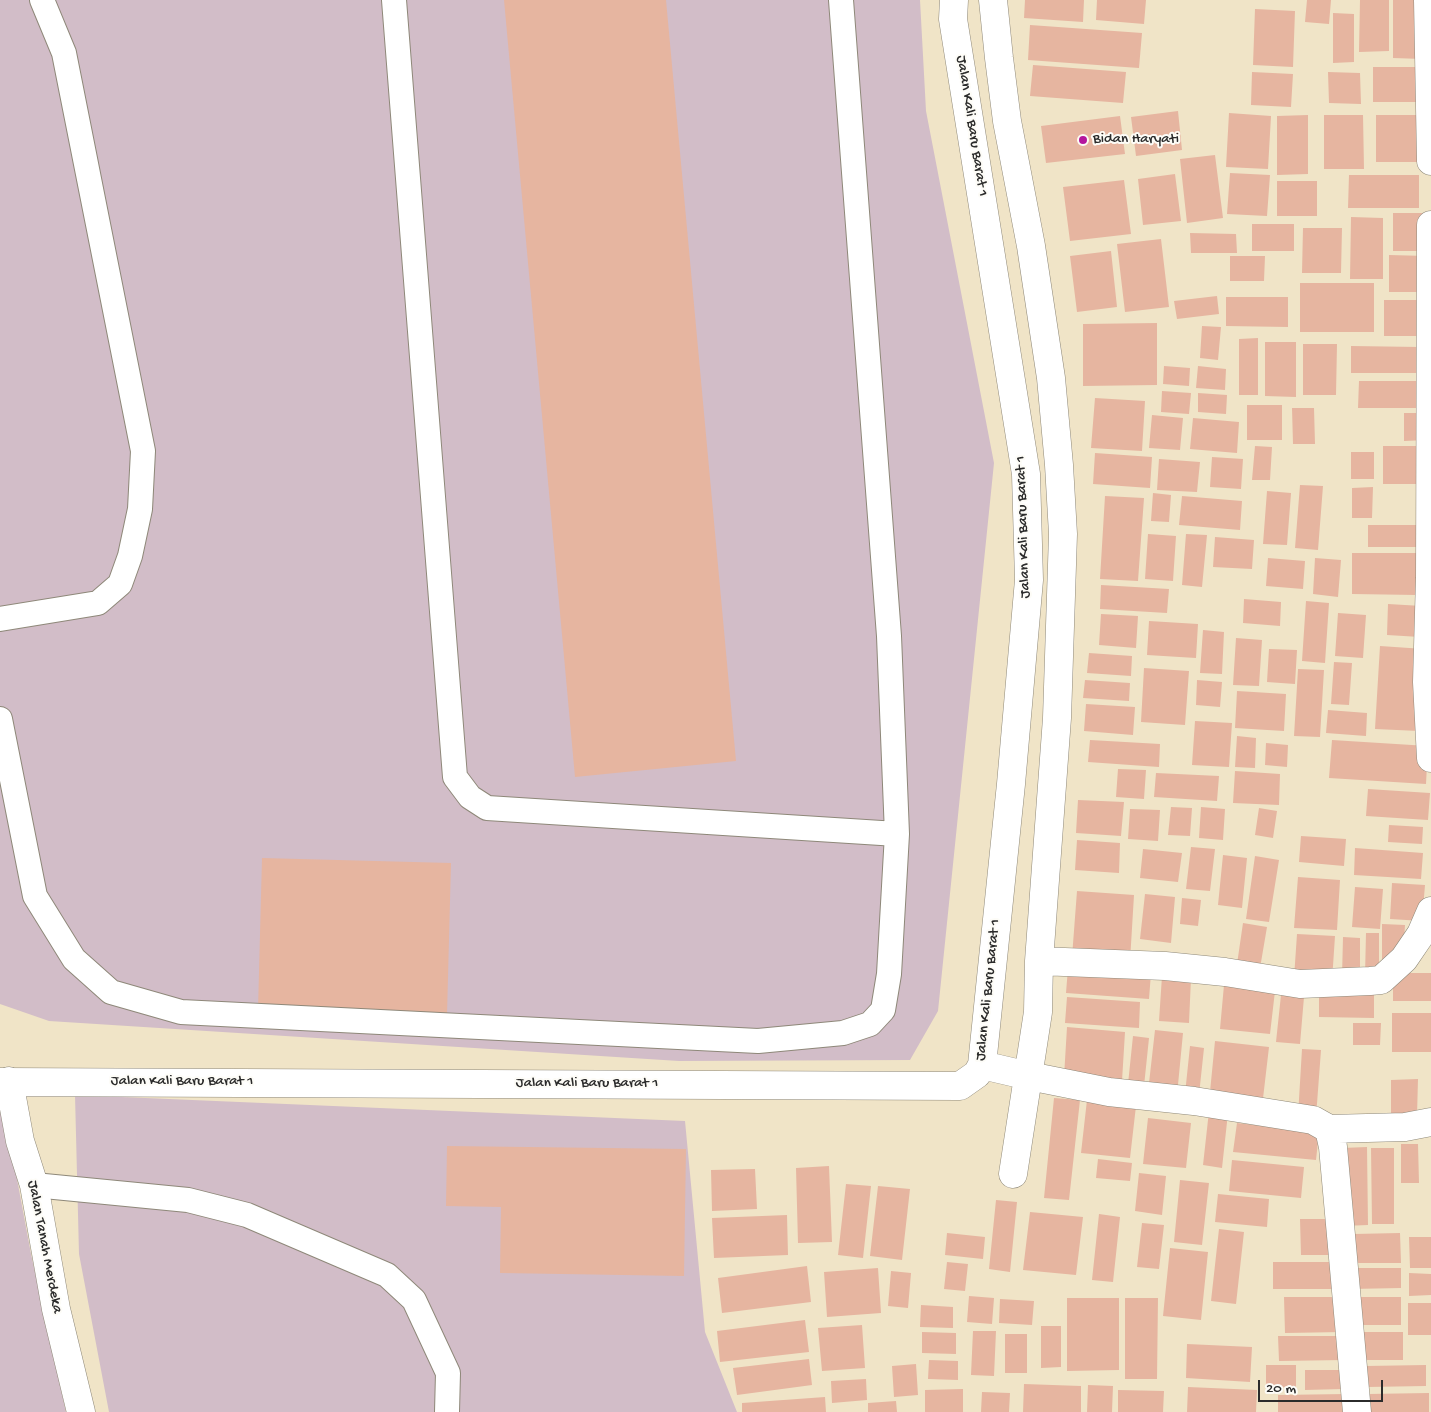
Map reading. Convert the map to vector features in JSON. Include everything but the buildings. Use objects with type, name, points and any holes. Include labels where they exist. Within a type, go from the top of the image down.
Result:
[{"type":"street","name":"Jalan Kali Baru Barat 1","points":[[4,1082],[960,1086],[977,1074],[982,1065],[1010,794],[1029,580],[1026,474],[954,19],[954,0]]},
{"type":"street","points":[[994,0],[1007,121],[1041,310],[1051,378],[1060,465],[1063,534],[1057,718],[1039,960],[1038,1012],[1013,1174]]},
{"type":"street","points":[[1428,0],[1431,161]]},
{"type":"street","points":[[1431,225],[1430,568],[1427,682],[1431,758]]},
{"type":"street","points":[[1039,960],[1109,965],[1165,966],[1225,972],[1300,984],[1381,980],[1404,959],[1421,934],[1431,911]]},
{"type":"street","points":[[982,1065],[1109,1092],[1194,1101],[1313,1120],[1329,1128],[1405,1127],[1431,1122]]},
{"type":"street","name":"Jalan Tanah Merdeka","points":[[4,1082],[34,1185],[56,1309],[81,1412]]},
{"type":"street","points":[[1329,1128],[1336,1184],[1356,1412]]},
{"type":"lane","points":[[0,619],[98,603],[120,584],[130,556],[140,509],[143,452],[64,53],[42,0]]},
{"type":"lane","points":[[394,0],[455,778],[470,797],[487,808],[897,834]]},
{"type":"lane","points":[[0,723],[35,896],[74,959],[111,992],[181,1012],[758,1041],[843,1033],[870,1024],[883,1010],[889,974],[897,834],[889,636],[841,0]]},
{"type":"lane","points":[[34,1185],[188,1200],[247,1215],[387,1276],[414,1300],[448,1373],[447,1412]]},
{"type":"shaded area","points":[[0,0],[920,0],[926,111],[994,463],[938,1011],[910,1060],[679,1061],[49,1021],[0,1004]]},
{"type":"shaded area","points":[[0,1088],[31,1254],[66,1412],[0,1412]]},
{"type":"shaded area","points":[[75,1095],[685,1121],[705,1332],[737,1412],[109,1412],[79,1254]]},
{"type":"place","name":"Bidan Haryati","points":[[1083,140]]}]
